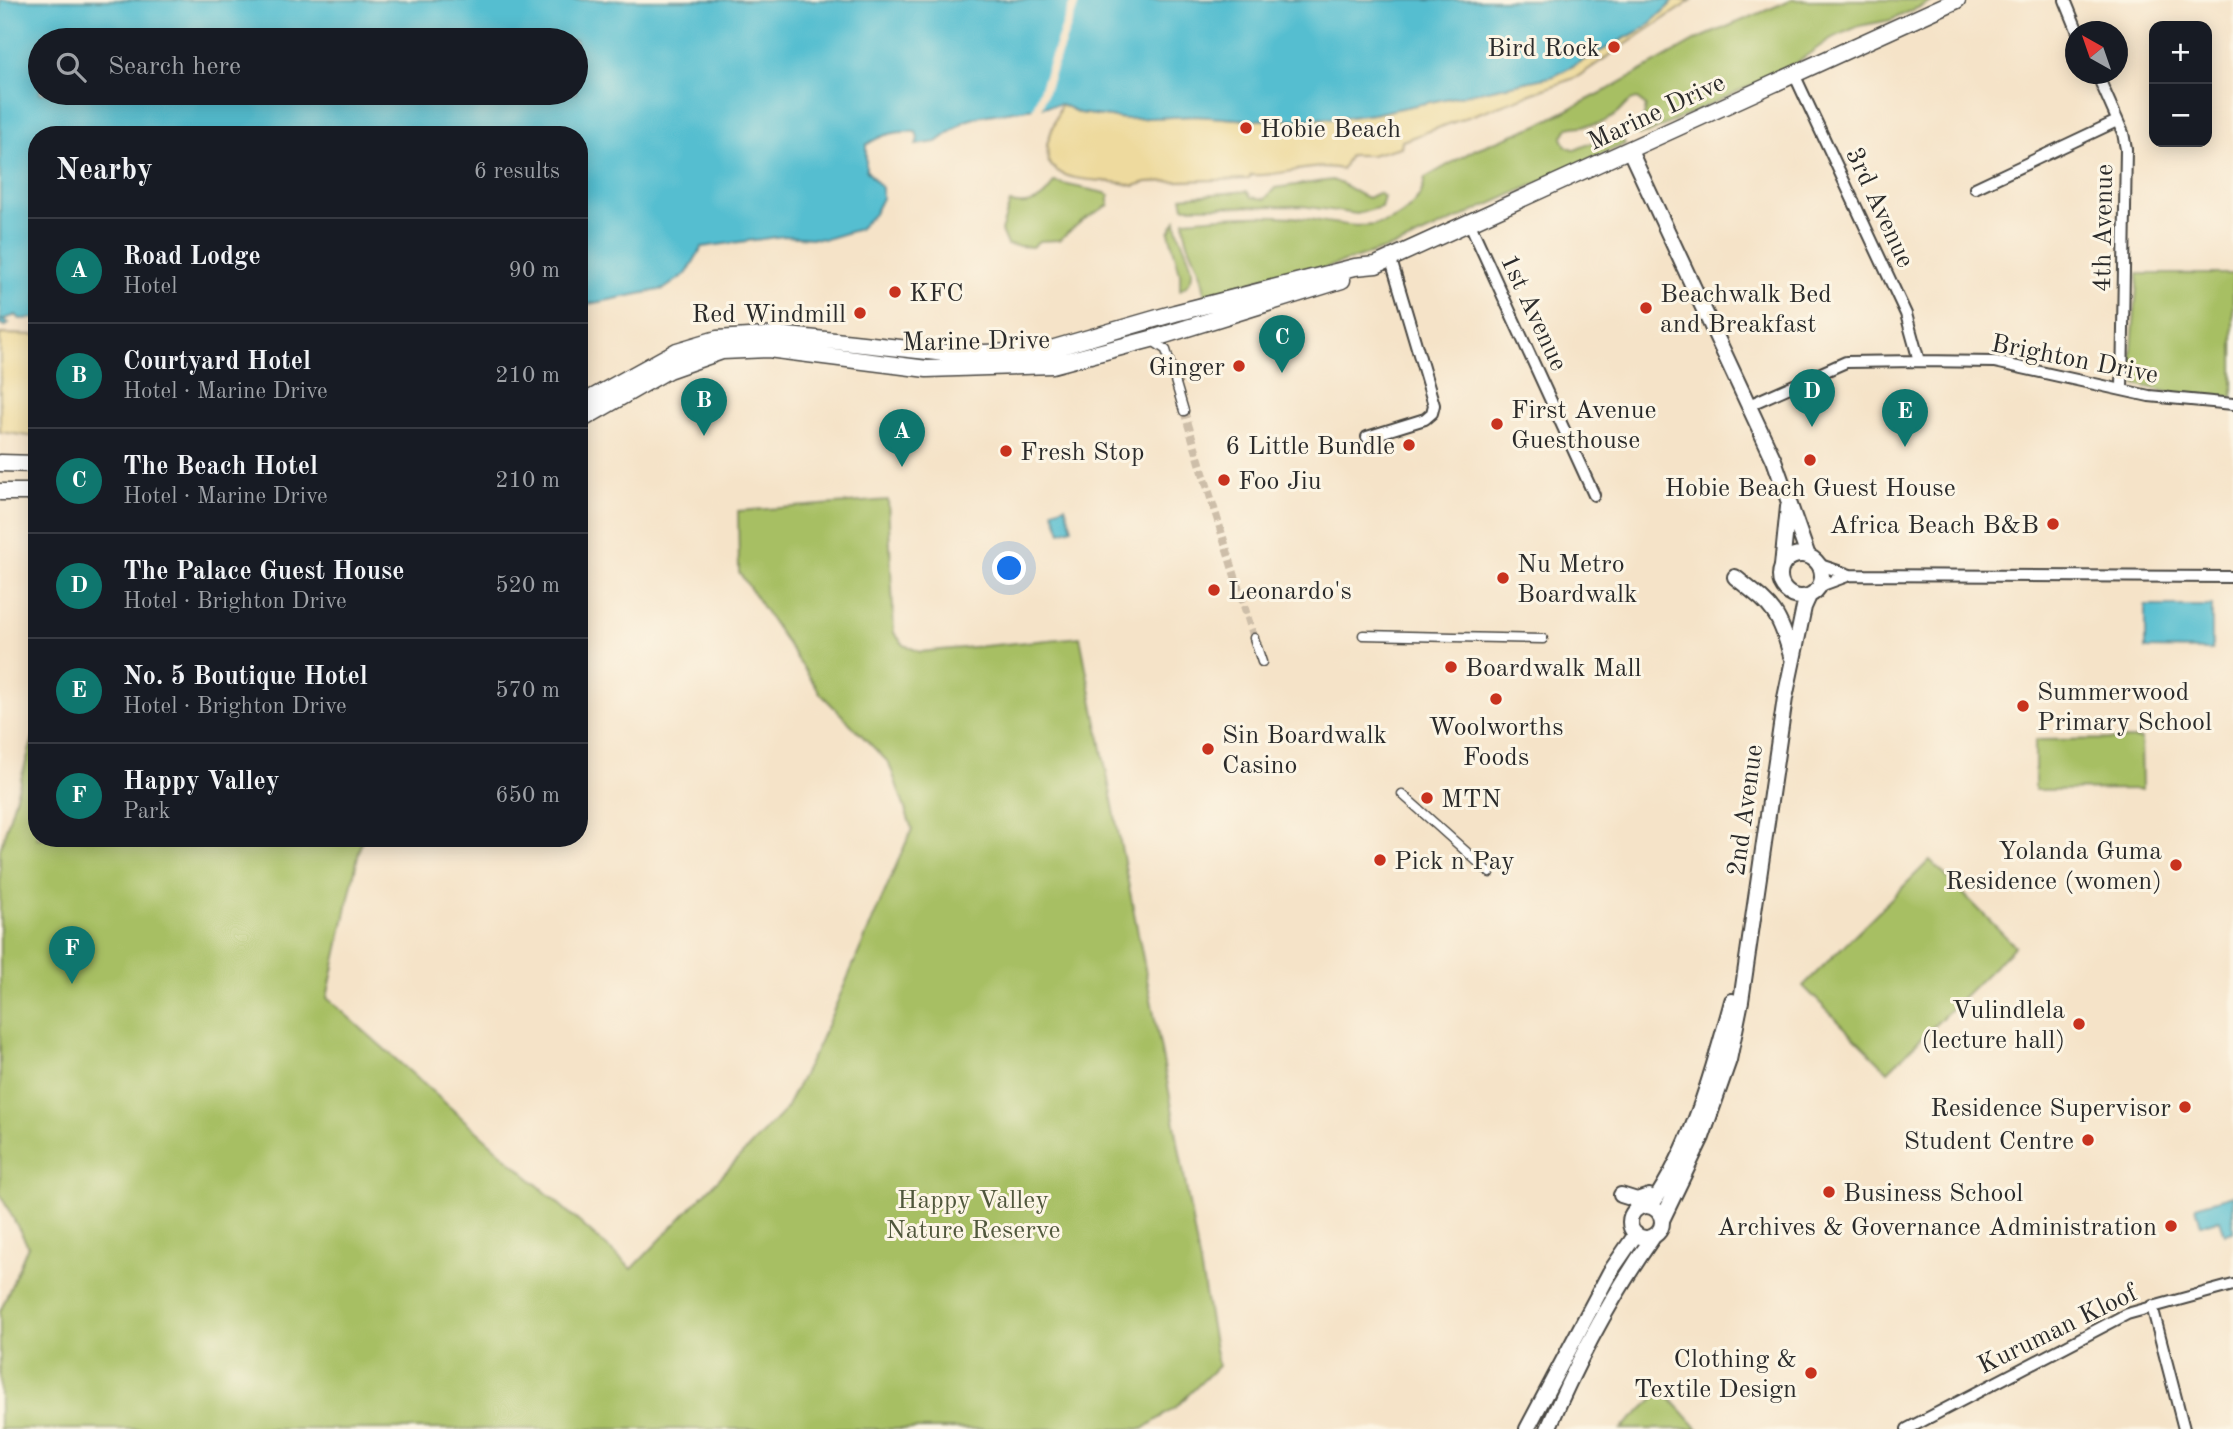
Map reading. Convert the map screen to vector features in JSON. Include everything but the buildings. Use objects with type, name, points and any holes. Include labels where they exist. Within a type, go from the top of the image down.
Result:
[{"type":"main road","name":"Marine Drive","points":[[588,416],[668,370],[722,351],[768,349],[887,366],[967,369],[1052,365],[1154,338],[1352,277],[1956,0]]},
{"type":"main road","name":"Marine Drive","points":[[588,400],[677,351],[717,339],[779,335],[955,354],[1032,352],[1060,348],[1175,313],[1384,262]]},
{"type":"main road","points":[[0,463],[28,464]]},
{"type":"main road","points":[[0,492],[28,492]]},
{"type":"street","points":[[2065,0],[2074,21]]},
{"type":"street","name":"3rd Avenue","points":[[1794,74],[1906,314],[1919,361]]},
{"type":"street","name":"4th Avenue","points":[[2100,84],[2126,149],[2122,389]]},
{"type":"street","points":[[1975,188],[2117,121]]},
{"type":"street","points":[[1630,151],[1749,405],[1788,495],[1823,579],[1815,591]]},
{"type":"street","name":"1st Avenue","points":[[1470,224],[1594,495]]},
{"type":"street","points":[[1367,437],[1425,419],[1432,413],[1434,405],[1384,262]]},
{"type":"street","points":[[1154,338],[1157,344],[1166,350],[1184,411]]},
{"type":"street","name":"Brighton Drive","points":[[1749,405],[1846,362],[1919,361],[1996,362],[2181,401],[2233,404]]},
{"type":"street","points":[[1788,495],[1789,520],[1782,585],[1791,595],[1815,591],[1850,575]]},
{"type":"street","points":[[1782,568],[1796,555],[1850,575],[2233,577]]},
{"type":"street","points":[[1734,577],[1761,597],[1780,618],[1793,656]]},
{"type":"street","name":"2nd Avenue","points":[[1548,1429],[1571,1373],[1627,1275],[1661,1229],[1662,1220],[1702,1138],[1742,977],[1793,656],[1815,591]]},
{"type":"street","name":"2nd Avenue","points":[[1791,595],[1793,656]]},
{"type":"street","points":[[1363,635],[1543,639]]},
{"type":"street","points":[[1254,638],[1262,662]]},
{"type":"street","points":[[1402,794],[1490,873]]},
{"type":"street","name":"2nd Avenue","points":[[1527,1429],[1610,1272],[1636,1234],[1630,1224],[1632,1214],[1642,1206],[1651,1206],[1676,1163],[1717,1078]]},
{"type":"street","points":[[1621,1195],[1637,1200],[1653,1194],[1676,1163]]},
{"type":"street","points":[[1651,1206],[1659,1212],[1662,1220]]},
{"type":"street","points":[[1636,1234],[1653,1237]]},
{"type":"street","name":"Kuruman Kloof","points":[[1907,1429],[2127,1314],[2233,1285]]},
{"type":"street","points":[[2152,1306],[2184,1429]]},
{"type":"green space","points":[[1791,0],[1935,0],[1891,20],[1859,26],[1830,39],[1789,68],[1648,133],[1638,135],[1634,129],[1644,116],[1646,106],[1637,99],[1633,100],[1605,121],[1568,128],[1562,138],[1566,146],[1575,150],[1615,133],[1620,134],[1625,144],[1401,244],[1309,273],[1282,273],[1260,279],[1204,304],[1203,280],[1188,242],[1184,220],[1265,216],[1352,226],[1381,224],[1394,219],[1411,206],[1421,192],[1425,178],[1476,149],[1538,125],[1698,39]]},
{"type":"green space","points":[[1332,180],[1368,198],[1378,193],[1384,197],[1381,207],[1357,214],[1302,206],[1184,207],[1182,197],[1247,191],[1251,197],[1265,199],[1275,188]]},
{"type":"green space","points":[[1054,182],[1105,193],[1109,195],[1109,205],[1083,220],[1059,240],[1039,241],[1032,247],[1007,245],[1001,231],[1010,203],[1036,201],[1046,194]]},
{"type":"green space","points":[[1176,220],[1192,268],[1188,284],[1180,290],[1180,273],[1169,232]]},
{"type":"green space","points":[[2138,274],[2233,274],[2233,397],[2188,397],[2135,384],[2130,371]]},
{"type":"green space","name":"Happy Valley Nature Reserve","points":[[888,500],[894,633],[904,645],[920,652],[1080,637],[1169,1091],[1218,1366],[1175,1408],[1143,1429],[0,1429],[0,1312],[28,1246],[0,1194],[0,850],[28,755],[28,847],[360,847],[327,998],[632,1269],[785,1110],[819,1044],[912,829],[889,763],[821,694],[739,572],[738,511]]},
{"type":"green space","points":[[2141,739],[2142,789],[2035,790],[2035,740]]},
{"type":"green space","points":[[1930,860],[2015,946],[1888,1071],[1803,986]]},
{"type":"green space","points":[[1663,1390],[1698,1429],[1621,1429]]},
{"type":"sand","name":"Hobie Beach","points":[[1675,0],[1692,0],[1577,77],[1402,141],[1401,147],[1371,155],[1350,155],[1342,169],[1319,167],[1251,175],[1249,179],[1147,182],[1134,186],[1064,175],[1048,161],[1047,144],[1061,104],[1079,113],[1126,119],[1195,116],[1252,120],[1341,118],[1373,114],[1554,76],[1646,27]]},
{"type":"sand","points":[[0,334],[28,335],[28,436],[0,432]]},
{"type":"water","points":[[0,0],[1675,0],[1646,27],[1554,76],[1373,114],[1341,118],[1252,120],[1195,116],[1126,119],[1079,113],[1061,104],[981,116],[965,121],[937,142],[916,145],[916,132],[890,134],[866,145],[866,170],[882,188],[882,198],[874,214],[859,229],[826,239],[784,236],[702,247],[687,273],[664,289],[588,304],[588,126],[28,126],[28,319],[20,319],[16,315],[2,320],[9,323],[6,326],[0,324]]},
{"type":"water","points":[[1065,506],[1072,528],[1061,532],[1053,510]]},
{"type":"water","points":[[2145,606],[2212,606],[2212,650],[2145,649]]},
{"type":"water","points":[[2233,1195],[2233,1232],[2225,1234],[2220,1219],[2201,1225],[2196,1206]]},
{"type":"pier","points":[[1071,0],[1080,0],[1041,111],[1031,113]]},
{"type":"tunnel","points":[[1184,411],[1254,638]]},
{"type":"place","name":"Bird Rock","points":[[1614,47]]},
{"type":"place","name":"Hobie Beach","points":[[1246,128]]},
{"type":"place","name":"KFC","points":[[895,292]]},
{"type":"place","name":"Beachwalk Bed and Breakfast","points":[[1646,308]]},
{"type":"place","name":"Red Windmill","points":[[860,313]]},
{"type":"place","name":"Ginger","points":[[1239,366]]},
{"type":"place","name":"The Beach Hotel","points":[[1282,373]]},
{"type":"place","name":"First Avenue Guesthouse","points":[[1497,424]]},
{"type":"place","name":"The Palace Guest House","points":[[1812,427]]},
{"type":"place","name":"Courtyard Hotel","points":[[704,436]]},
{"type":"place","name":"6 Little Bundle","points":[[1409,445]]},
{"type":"place","name":"No. 5 Boutique Hotel","points":[[1905,447]]},
{"type":"place","name":"Fresh Stop","points":[[1006,451]]},
{"type":"place","name":"Hobie Beach Guest House","points":[[1810,460]]},
{"type":"place","name":"Road Lodge","points":[[902,467]]},
{"type":"place","name":"Foo Jiu","points":[[1224,480]]},
{"type":"place","name":"Africa Beach B&B","points":[[2053,524]]},
{"type":"place","name":"Nu Metro Boardwalk","points":[[1503,578]]},
{"type":"place","name":"Leonardo's","points":[[1214,590]]},
{"type":"place","name":"Boardwalk Mall","points":[[1451,667]]},
{"type":"place","name":"Woolworths Foods","points":[[1496,699]]},
{"type":"place","name":"Summerwood Primary School","points":[[2023,706]]},
{"type":"place","name":"Sin Boardwalk Casino","points":[[1208,749]]},
{"type":"place","name":"MTN","points":[[1427,798]]},
{"type":"place","name":"Pick n Pay","points":[[1380,860]]},
{"type":"place","name":"Yolanda Guma Residence (women)","points":[[2176,865]]},
{"type":"place","name":"Happy Valley","points":[[72,984]]},
{"type":"place","name":"Vulindlela (lecture hall)","points":[[2079,1024]]},
{"type":"place","name":"Residence Supervisor","points":[[2185,1107]]},
{"type":"place","name":"Student Centre","points":[[2088,1140]]},
{"type":"place","name":"Business School","points":[[1829,1192]]},
{"type":"place","name":"Archives & Governance Administration","points":[[2171,1226]]},
{"type":"place","name":"Clothing & Textile Design","points":[[1811,1373]]}]
